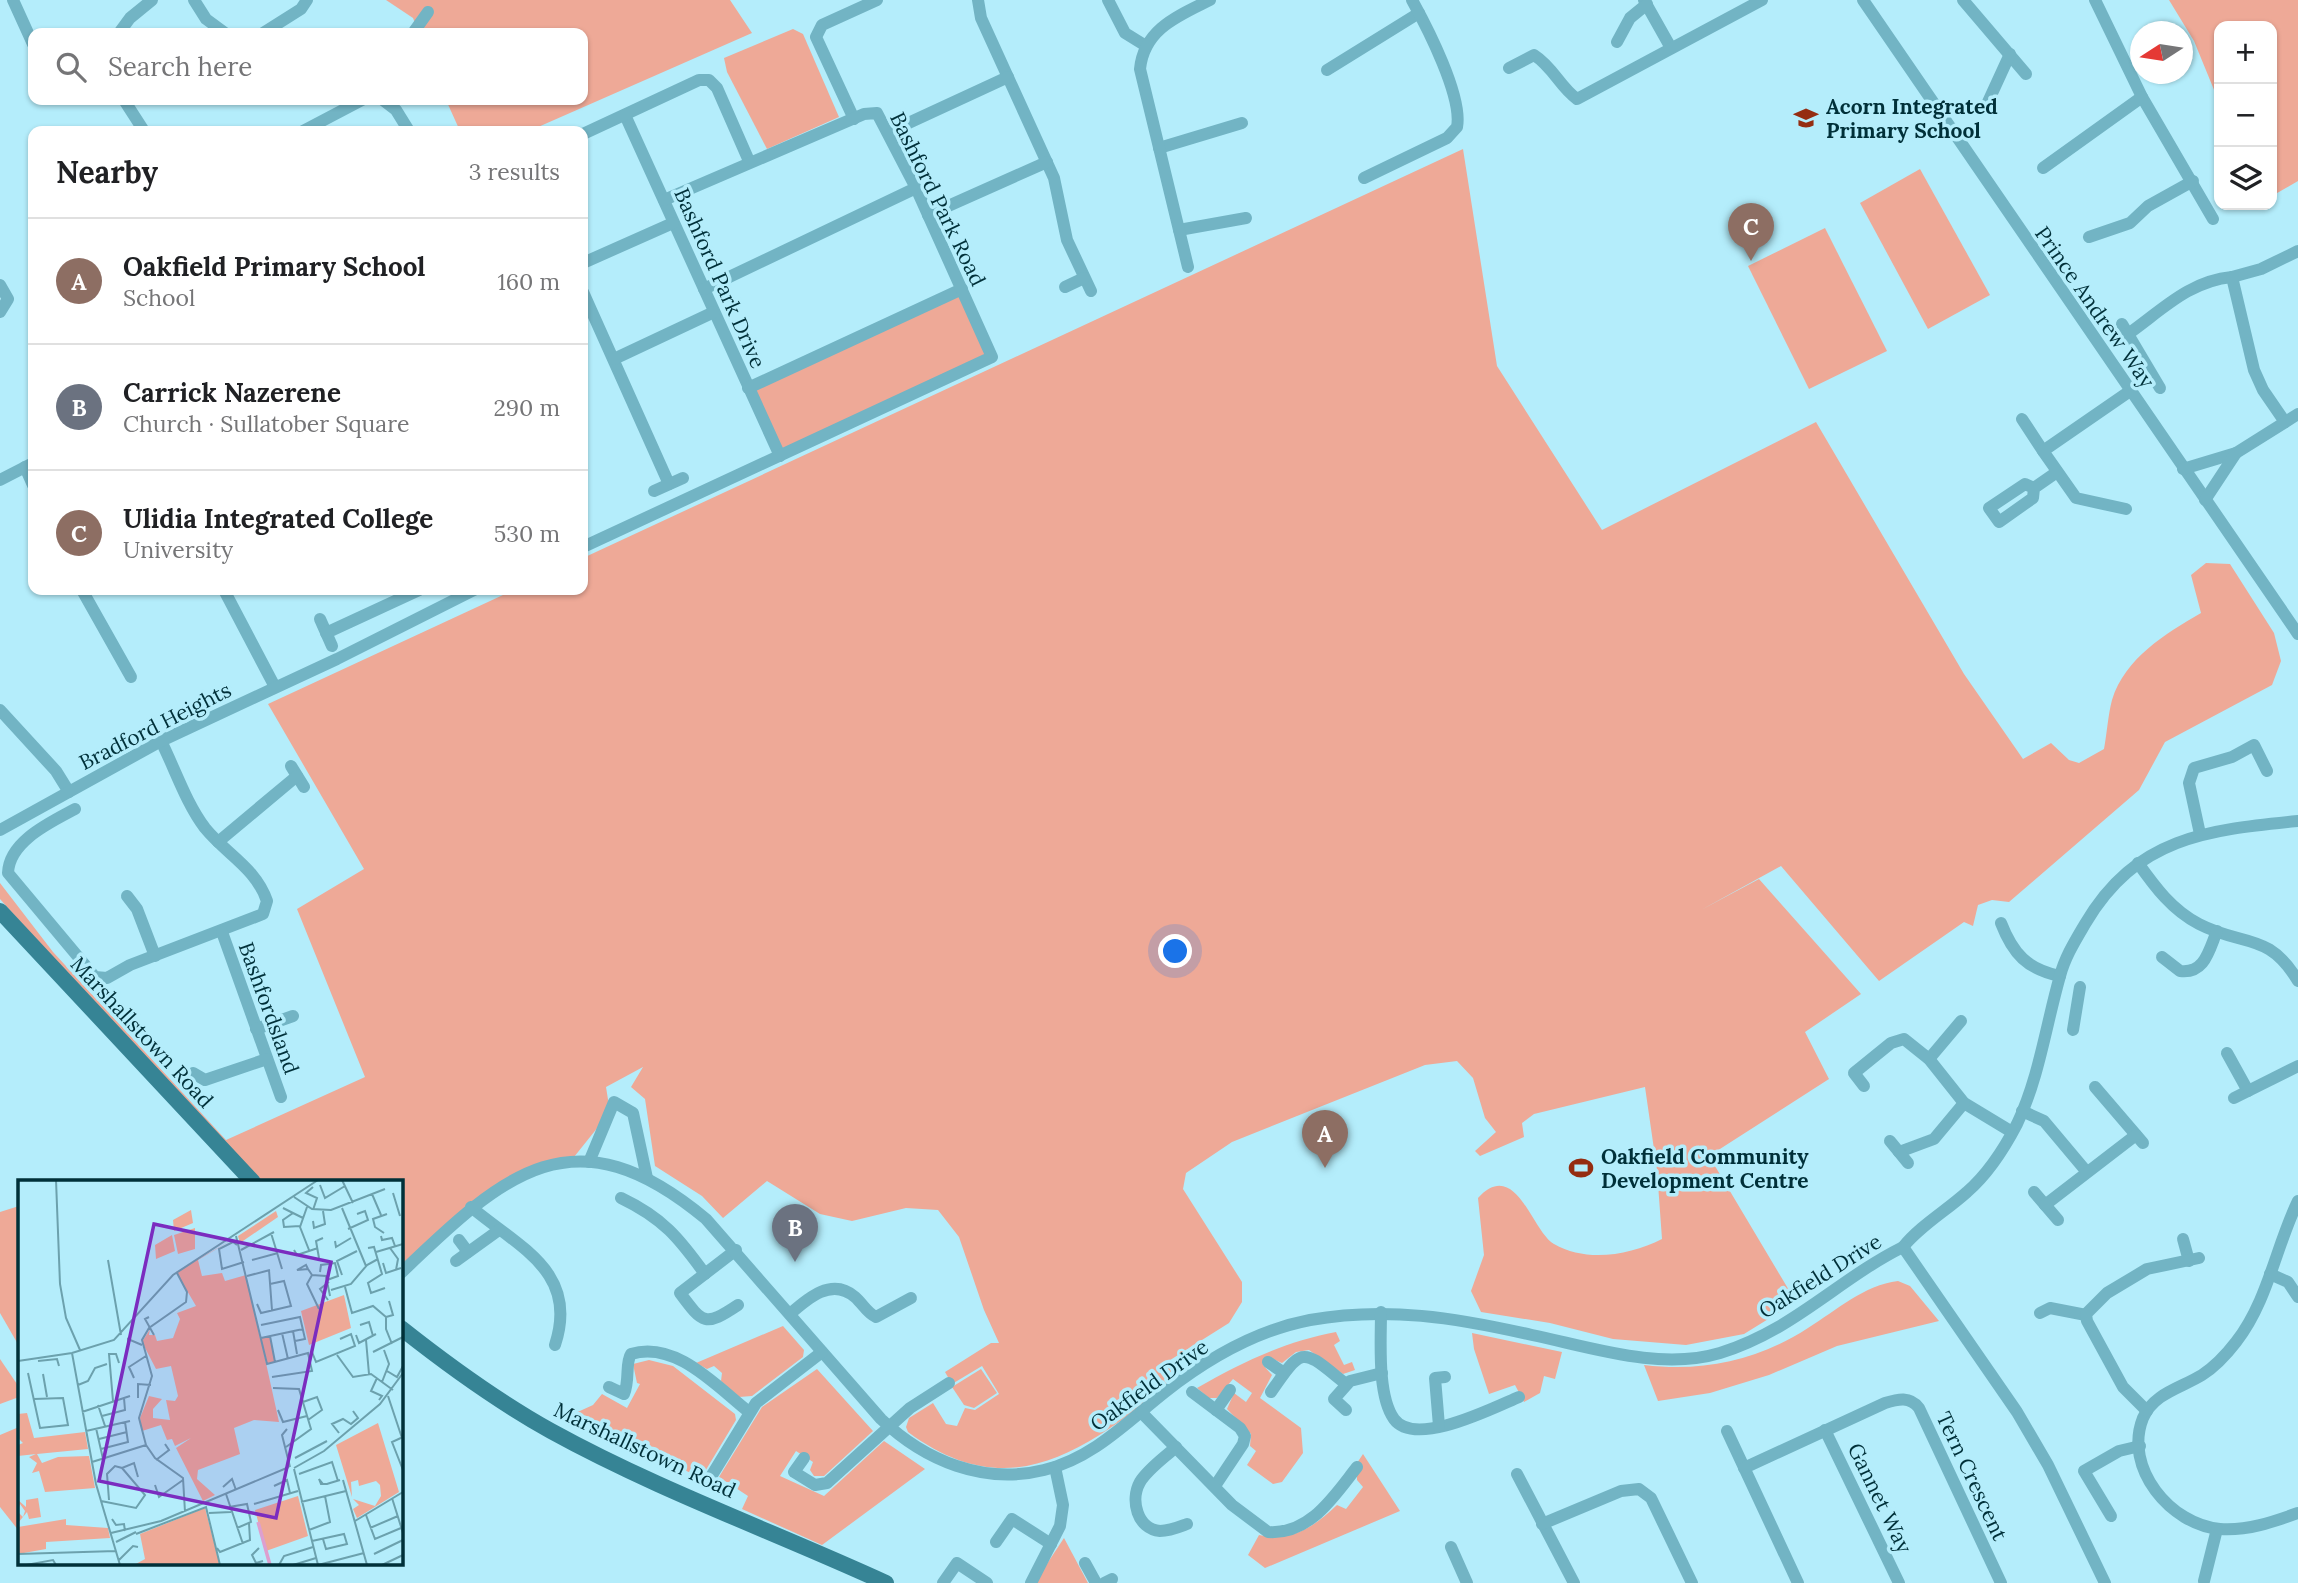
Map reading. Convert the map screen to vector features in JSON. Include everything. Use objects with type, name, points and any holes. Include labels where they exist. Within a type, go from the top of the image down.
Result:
[{"type":"main road","name":"Marshallstown Road","points":[[0,911],[251,1180]]},
{"type":"main road","name":"Marshallstown Road","points":[[402,1329],[490,1395],[550,1431],[628,1470],[886,1583]]},
{"type":"street","points":[[13,0],[28,33]]},
{"type":"street","points":[[123,28],[130,18],[152,0]]},
{"type":"street","points":[[194,0],[206,19],[218,28]]},
{"type":"street","points":[[271,28],[301,9],[307,0]]},
{"type":"street","points":[[854,119],[816,37],[822,25],[877,0]]},
{"type":"street","points":[[978,0],[981,18],[1054,178],[1067,240],[1091,291]]},
{"type":"street","points":[[1108,0],[1125,33],[1146,46]]},
{"type":"street","points":[[1188,267],[1140,74],[1146,46],[1170,20],[1210,0]]},
{"type":"street","points":[[1364,178],[1447,138],[1457,127],[1458,115],[1447,78],[1412,0]]},
{"type":"street","points":[[1509,68],[1534,55],[1546,62],[1568,93],[1577,99],[1762,0]]},
{"type":"street","name":"Prince Andrew Way","points":[[1863,0],[2298,634]]},
{"type":"street","points":[[1964,0],[2026,74]]},
{"type":"street","points":[[2095,0],[2142,97],[2213,219]]},
{"type":"street","points":[[1617,41],[1630,18],[1645,2],[1671,48]]},
{"type":"street","points":[[417,28],[428,12]]},
{"type":"street","points":[[1327,70],[1419,13]]},
{"type":"street","points":[[1988,102],[2010,54]]},
{"type":"street","points":[[889,132],[1008,77]]},
{"type":"street","points":[[588,132],[699,80],[709,79],[717,88],[749,161]]},
{"type":"street","points":[[2043,168],[2142,97]]},
{"type":"street","points":[[127,105],[141,126]]},
{"type":"street","points":[[313,126],[353,105]]},
{"type":"street","points":[[390,105],[406,126]]},
{"type":"street","name":"Bashford Park Road","points":[[664,200],[749,161],[854,119],[877,113],[916,188],[992,357],[780,456]]},
{"type":"street","name":"Bashford Park Drive","points":[[625,115],[780,456]]},
{"type":"street","points":[[1158,148],[1242,123]]},
{"type":"street","points":[[928,215],[1047,162]]},
{"type":"street","points":[[2088,237],[2129,224],[2148,206],[2193,181]]},
{"type":"street","points":[[704,289],[916,188]]},
{"type":"street","points":[[1179,230],[1246,218]]},
{"type":"street","points":[[588,261],[673,223]]},
{"type":"street","points":[[2160,388],[2125,329],[2185,290],[2217,278],[2261,269],[2298,251]]},
{"type":"street","points":[[2232,277],[2254,370],[2263,390],[2285,422]]},
{"type":"street","points":[[1065,287],[1084,278]]},
{"type":"street","points":[[0,285],[8,299],[0,312]]},
{"type":"street","points":[[748,388],[961,289]]},
{"type":"street","points":[[588,303],[669,484]]},
{"type":"street","points":[[614,359],[714,312]]},
{"type":"street","points":[[2042,451],[2130,391]]},
{"type":"street","points":[[2183,469],[2236,453],[2298,414]]},
{"type":"street","points":[[2022,419],[2076,498],[2126,509]]},
{"type":"street","points":[[2205,500],[2236,453]]},
{"type":"street","points":[[588,545],[780,456]]},
{"type":"street","points":[[0,480],[28,466]]},
{"type":"street","points":[[2034,488],[2057,472]]},
{"type":"street","points":[[653,491],[683,478]]},
{"type":"street","points":[[85,595],[131,677]]},
{"type":"street","points":[[227,595],[275,687],[464,595]]},
{"type":"street","points":[[326,633],[408,595]]},
{"type":"street","points":[[320,619],[332,646]]},
{"type":"street","name":"Bradford Heights","points":[[0,830],[161,741],[275,687]]},
{"type":"street","name":"Bradford Heights","points":[[0,710],[56,771],[69,792]]},
{"type":"street","name":"Bashfordsland","points":[[75,810],[41,828],[23,844],[8,866],[9,876],[95,977],[107,978],[155,956],[261,916],[267,904],[249,869],[218,842],[200,821],[161,741]]},
{"type":"street","points":[[2200,834],[2189,783],[2194,768],[2232,757],[2254,746],[2267,771]]},
{"type":"street","points":[[218,842],[298,776]]},
{"type":"street","points":[[1903,1247],[1913,1235],[1979,1181],[2012,1132],[2022,1111],[2067,956],[2098,902],[2138,863],[2170,844],[2200,834],[2241,826],[2298,821]]},
{"type":"street","points":[[2138,863],[2171,905],[2195,922],[2271,948],[2282,956],[2298,981]]},
{"type":"street","points":[[127,896],[138,912],[155,956]]},
{"type":"street","points":[[2001,923],[2024,962],[2036,970],[2060,976]]},
{"type":"street","points":[[2162,957],[2180,971],[2195,969],[2204,962],[2217,931]]},
{"type":"street","name":"Bashfordsland","points":[[222,932],[281,1097]]},
{"type":"street","points":[[2073,1030],[2080,987]]},
{"type":"street","points":[[2052,1012],[2075,1016]]},
{"type":"street","points":[[256,1029],[293,1016]]},
{"type":"street","points":[[1929,1059],[1961,1021]]},
{"type":"street","points":[[1864,1086],[1854,1073],[1894,1041],[1907,1040],[1929,1059],[1965,1102],[2012,1132]]},
{"type":"street","points":[[2227,1054],[2248,1091]]},
{"type":"street","points":[[193,1073],[205,1080],[267,1059]]},
{"type":"street","points":[[2234,1098],[2298,1066]]},
{"type":"street","points":[[2045,1205],[2086,1171],[2139,1139],[2095,1087]]},
{"type":"street","points":[[589,1161],[614,1102],[633,1113],[647,1178]]},
{"type":"street","points":[[1899,1152],[1934,1139],[1965,1102]]},
{"type":"street","points":[[2022,1111],[2044,1121],[2086,1171]]},
{"type":"street","points":[[1890,1141],[1908,1163]]},
{"type":"street","name":"Oakfield Drive","points":[[402,1272],[471,1207],[497,1188],[536,1168],[589,1161],[611,1164],[647,1178],[681,1198],[736,1250],[890,1427],[930,1455],[973,1472],[1016,1475],[1055,1467],[1091,1451],[1202,1365],[1244,1343],[1307,1321],[1381,1312],[1449,1318],[1640,1356],[1707,1355],[1746,1343],[1780,1327],[1883,1257],[1903,1247],[2017,1412],[2048,1465],[2105,1583]]},
{"type":"street","points":[[2034,1192],[2058,1220]]},
{"type":"street","points":[[621,1198],[643,1209],[675,1233],[705,1274]]},
{"type":"street","points":[[2298,1200],[2295,1215],[2250,1321],[2222,1359],[2195,1379],[2161,1396],[2147,1411],[2140,1428],[2140,1446],[2148,1479],[2162,1500],[2188,1520],[2217,1529],[2257,1526],[2298,1513]]},
{"type":"street","points":[[471,1207],[545,1269],[557,1285],[562,1312],[555,1345]]},
{"type":"street","points":[[456,1261],[499,1230]]},
{"type":"street","points":[[2086,1315],[2107,1293],[2147,1269],[2194,1260],[2183,1239]]},
{"type":"street","points":[[459,1240],[468,1252]]},
{"type":"street","points":[[736,1250],[680,1293],[698,1317],[709,1321],[738,1305]]},
{"type":"street","points":[[2270,1274],[2288,1282],[2298,1297]]},
{"type":"street","points":[[790,1314],[813,1295],[830,1290],[850,1293],[876,1317],[911,1298]]},
{"type":"street","points":[[2040,1313],[2050,1308],[2086,1315]]},
{"type":"street","points":[[1381,1312],[1382,1373],[1388,1406],[1398,1423],[1411,1430],[1439,1426],[1476,1415],[1519,1396]]},
{"type":"street","points":[[2086,1315],[2123,1387],[2147,1411]]},
{"type":"street","points":[[724,1490],[709,1480],[749,1412],[763,1396],[822,1352]]},
{"type":"street","points":[[609,1387],[624,1394],[630,1380],[628,1359],[631,1354],[664,1353],[689,1365],[749,1412]]},
{"type":"street","points":[[1271,1392],[1295,1359],[1308,1356],[1346,1384]]},
{"type":"street","points":[[1268,1362],[1284,1373]]},
{"type":"street","points":[[1346,1410],[1334,1399],[1346,1384],[1382,1373]]},
{"type":"street","points":[[1434,1378],[1439,1426]]},
{"type":"street","points":[[804,1458],[794,1472],[813,1484],[824,1485],[910,1408],[949,1383]]},
{"type":"street","points":[[1216,1409],[1230,1390]]},
{"type":"street","points":[[1192,1392],[1240,1428],[1245,1438],[1215,1486]]},
{"type":"street","name":"Tern Crescent","points":[[1744,1468],[1825,1430],[1896,1400],[1906,1399],[1916,1404],[2001,1583]]},
{"type":"street","points":[[1141,1412],[1252,1523],[1264,1531],[1276,1532],[1299,1527],[1316,1516],[1357,1467]]},
{"type":"street","name":"Gannet Way","points":[[1825,1430],[1899,1583]]},
{"type":"street","points":[[1727,1431],[1798,1583]]},
{"type":"street","points":[[2111,1516],[2084,1471],[2119,1451],[2140,1446]]},
{"type":"street","points":[[1176,1447],[1145,1476],[1136,1493],[1135,1505],[1139,1516],[1156,1530],[1188,1524]]},
{"type":"street","points":[[1031,1583],[1062,1516],[1055,1467]]},
{"type":"street","points":[[1517,1474],[1574,1583]]},
{"type":"street","points":[[1542,1524],[1621,1491],[1634,1488],[1645,1491],[1692,1583]]},
{"type":"street","points":[[996,1542],[1012,1519],[1051,1544]]},
{"type":"street","points":[[2204,1581],[2217,1529]]},
{"type":"street","points":[[1451,1547],[1466,1583]]},
{"type":"street","points":[[943,1583],[957,1563],[987,1583]]},
{"type":"street","points":[[1085,1563],[1096,1583]]},
{"type":"shaded area","points":[[386,0],[730,0],[752,33],[540,126],[458,126],[448,105],[588,105],[588,28],[417,28],[413,18]]},
{"type":"shaded area","points":[[2169,0],[2298,0],[2298,181],[2277,193],[2277,21],[2214,21],[2214,90],[2193,39],[2193,21],[2182,21]]},
{"type":"shaded area","points":[[793,29],[803,34],[839,117],[767,149],[727,72],[724,58]]},
{"type":"shaded area","points":[[1463,149],[1497,366],[1602,530],[1816,422],[1964,674],[2023,759],[2051,743],[2069,760],[2079,763],[2104,749],[2112,700],[2126,672],[2160,639],[2201,613],[2191,575],[2206,563],[2230,564],[2274,633],[2281,661],[2272,685],[2165,742],[2139,790],[2009,902],[1992,900],[1978,905],[1973,926],[1964,922],[1879,981],[1781,866],[1701,910],[1759,879],[1861,994],[1805,1032],[1829,1079],[1709,1156],[1796,1302],[1744,1334],[1686,1345],[1613,1339],[1550,1323],[1481,1312],[1471,1291],[1484,1255],[1478,1198],[1491,1188],[1503,1186],[1513,1191],[1546,1237],[1567,1250],[1608,1255],[1650,1245],[1662,1239],[1657,1170],[1645,1087],[1534,1114],[1522,1123],[1524,1137],[1480,1156],[1475,1151],[1496,1132],[1485,1118],[1473,1078],[1457,1061],[1425,1065],[1232,1142],[1186,1173],[1183,1189],[1242,1282],[1242,1302],[1229,1323],[1167,1362],[1179,1377],[1115,1425],[1083,1444],[1051,1459],[1018,1467],[984,1466],[947,1455],[908,1432],[906,1427],[909,1418],[933,1403],[946,1424],[957,1426],[965,1408],[975,1410],[999,1394],[982,1366],[952,1384],[945,1372],[991,1343],[999,1343],[984,1310],[959,1237],[938,1210],[906,1208],[852,1221],[820,1214],[767,1181],[723,1218],[702,1196],[655,1166],[645,1099],[631,1087],[643,1067],[606,1087],[610,1112],[570,1162],[519,1175],[402,1272],[402,1180],[252,1180],[0,899],[0,883],[53,952],[226,1140],[365,1077],[297,909],[364,869],[268,704],[503,595],[588,595],[588,556]]},
{"type":"shaded area","points":[[1920,169],[1990,295],[1928,329],[1860,203]]},
{"type":"shaded area","points":[[1825,228],[1887,351],[1809,389],[1748,266]]},
{"type":"shaded area","points":[[962,289],[992,357],[780,456],[748,388]]},
{"type":"shaded area","points":[[18,1206],[18,1344],[0,1313],[0,1212]]},
{"type":"shaded area","points":[[1898,1281],[1910,1286],[1939,1321],[1837,1346],[1769,1375],[1710,1393],[1658,1401],[1644,1365],[1687,1367],[1729,1362],[1749,1356],[1789,1339],[1862,1293]]},
{"type":"shaded area","points":[[783,1326],[804,1350],[803,1357],[752,1396],[739,1397],[721,1381],[722,1373],[714,1366],[707,1369],[696,1363]]},
{"type":"shaded area","points":[[1336,1332],[1340,1341],[1334,1345],[1344,1365],[1352,1362],[1355,1370],[1343,1374],[1309,1350],[1296,1352],[1282,1363],[1268,1357],[1263,1365],[1272,1375],[1260,1398],[1301,1428],[1303,1453],[1282,1482],[1273,1484],[1247,1465],[1256,1451],[1250,1446],[1251,1434],[1227,1409],[1234,1393],[1246,1402],[1252,1393],[1233,1379],[1217,1398],[1209,1398],[1197,1388],[1264,1354],[1299,1341]]},
{"type":"shaded area","points":[[1472,1333],[1562,1352],[1555,1379],[1544,1376],[1540,1393],[1524,1402],[1515,1385],[1489,1394],[1474,1349]]},
{"type":"shaded area","points":[[0,1359],[18,1386],[18,1397],[0,1404]]},
{"type":"shaded area","points":[[649,1360],[673,1366],[735,1414],[736,1420],[701,1478],[571,1415],[593,1405],[602,1394],[627,1408],[640,1384],[637,1383],[633,1364]]},
{"type":"shaded area","points":[[817,1369],[873,1431],[824,1476],[814,1476],[810,1470],[813,1462],[796,1451],[780,1476],[824,1496],[884,1441],[925,1469],[822,1545],[742,1509],[748,1496],[719,1477],[762,1407]]},
{"type":"shaded area","points":[[981,1369],[997,1393],[974,1408],[964,1405],[952,1387]]},
{"type":"shaded area","points":[[18,1427],[18,1530],[0,1507],[0,1435]]},
{"type":"shaded area","points":[[1363,1454],[1400,1511],[1265,1568],[1248,1555],[1259,1535],[1271,1537],[1292,1534],[1311,1526],[1337,1505],[1346,1509],[1363,1487],[1357,1480],[1357,1463]]},
{"type":"shaded area","points":[[1064,1538],[1088,1583],[1036,1583],[1037,1579]]},
{"type":"place","name":"Acorn Integrated Primary School","points":[[1806,118]]},
{"type":"place","name":"Ulidia Integrated College","points":[[1751,261]]},
{"type":"place","name":"Oakfield Primary School","points":[[1325,1168]]},
{"type":"place","name":"Oakfield Community Development Centre","points":[[1581,1168]]},
{"type":"place","name":"Carrick Nazerene","points":[[795,1262]]}]
